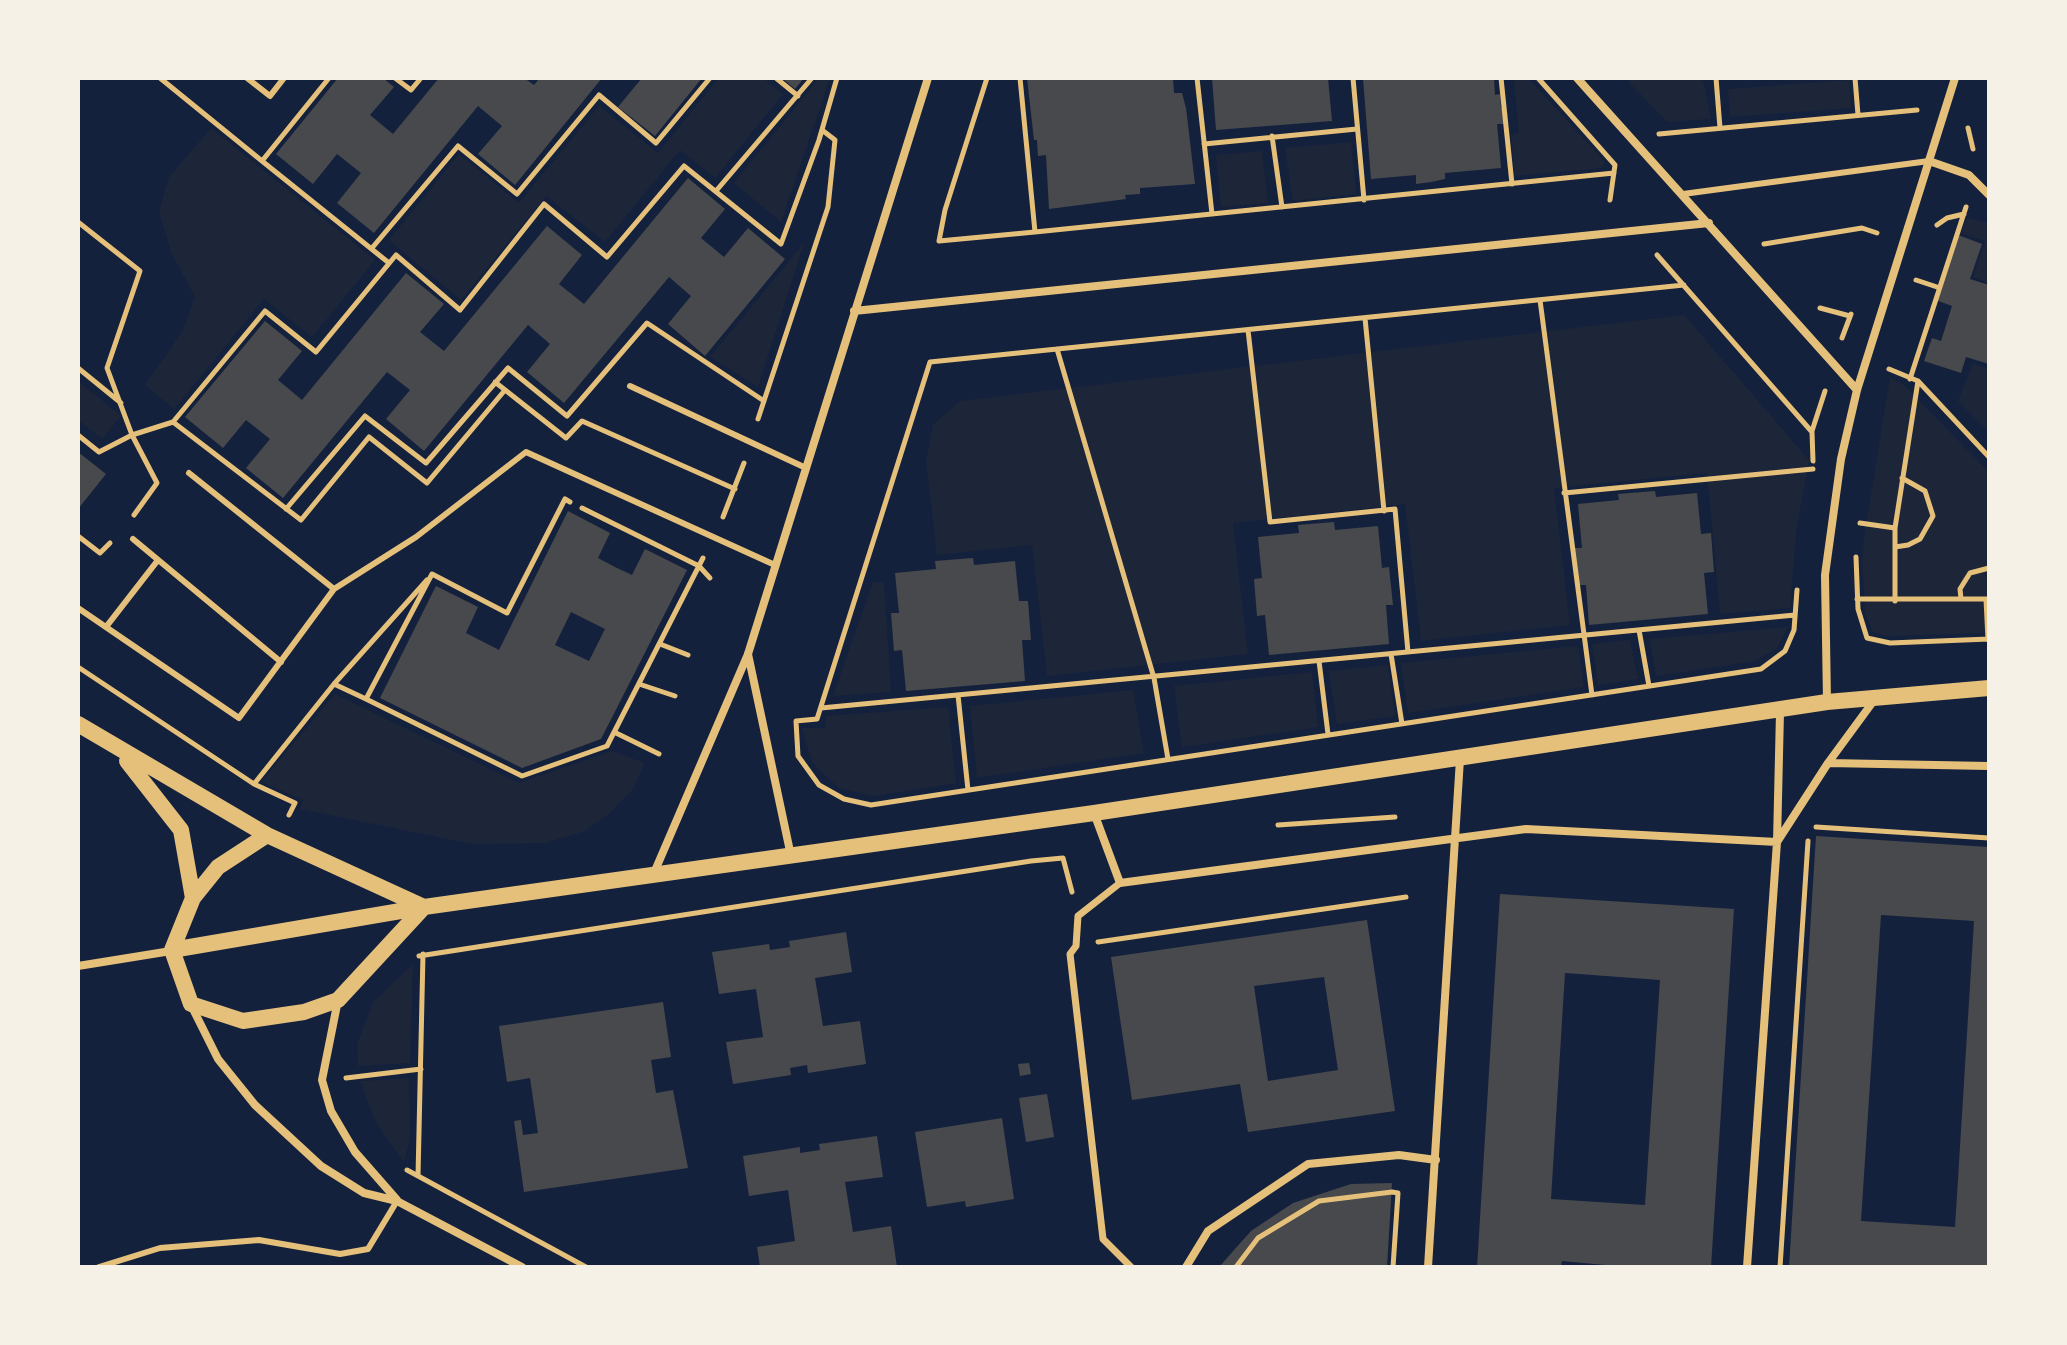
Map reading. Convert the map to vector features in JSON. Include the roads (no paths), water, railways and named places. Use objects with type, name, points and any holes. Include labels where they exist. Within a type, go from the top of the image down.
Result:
[{"type":"main road","points":[[172,950],[424,907],[1094,813],[1780,712],[1827,702],[1877,695],[1989,688]]},
{"type":"main road","points":[[78,724],[267,835],[424,907]]},
{"type":"main road","points":[[118,750],[181,830],[193,898]]},
{"type":"main road","points":[[267,835],[218,867],[193,898],[172,950],[191,1004],[243,1021],[304,1012],[338,1000],[424,907]]},
{"type":"street","points":[[654,874],[748,654],[928,78]]},
{"type":"street","points":[[1577,78],[1857,390]]},
{"type":"street","points":[[1827,702],[1825,575],[1841,459],[1857,390],[1955,78]]},
{"type":"street","points":[[1929,161],[1969,175],[1989,195]]},
{"type":"street","points":[[854,311],[1709,223]]},
{"type":"street","points":[[748,654],[791,856]]},
{"type":"street","points":[[1777,842],[1877,695]]},
{"type":"street","points":[[1747,1267],[1777,842],[1780,712]]},
{"type":"street","points":[[1428,1267],[1460,759]]},
{"type":"street","points":[[1828,763],[1989,766]]},
{"type":"street","points":[[1094,813],[1120,883]]},
{"type":"street","points":[[1131,1267],[1103,1239],[1070,954],[1076,946],[1078,916],[1120,883],[1526,829],[1777,842]]},
{"type":"street","points":[[78,966],[172,950]]},
{"type":"street","points":[[338,1000],[322,1080],[331,1111],[355,1152],[397,1201]]},
{"type":"street","points":[[191,1004],[218,1059],[255,1105],[321,1166],[364,1193],[397,1201],[522,1267]]},
{"type":"street","points":[[1186,1267],[1208,1231],[1308,1164],[1399,1155],[1436,1160]]},
{"type":"lane","points":[[247,78],[270,96],[284,78]]},
{"type":"lane","points":[[1683,194],[1929,161]]},
{"type":"lane","points":[[630,386],[806,468]]},
{"type":"lane","points":[[78,608],[239,718],[334,589],[416,537],[526,452],[775,565]]},
{"type":"lane","points":[[189,473],[334,589]]},
{"type":"lane","points":[[133,539],[281,662]]},
{"type":"lane","points":[[106,627],[158,560]]},
{"type":"lane","points":[[99,1267],[160,1248],[259,1240],[340,1254],[368,1249],[397,1201]]}]
